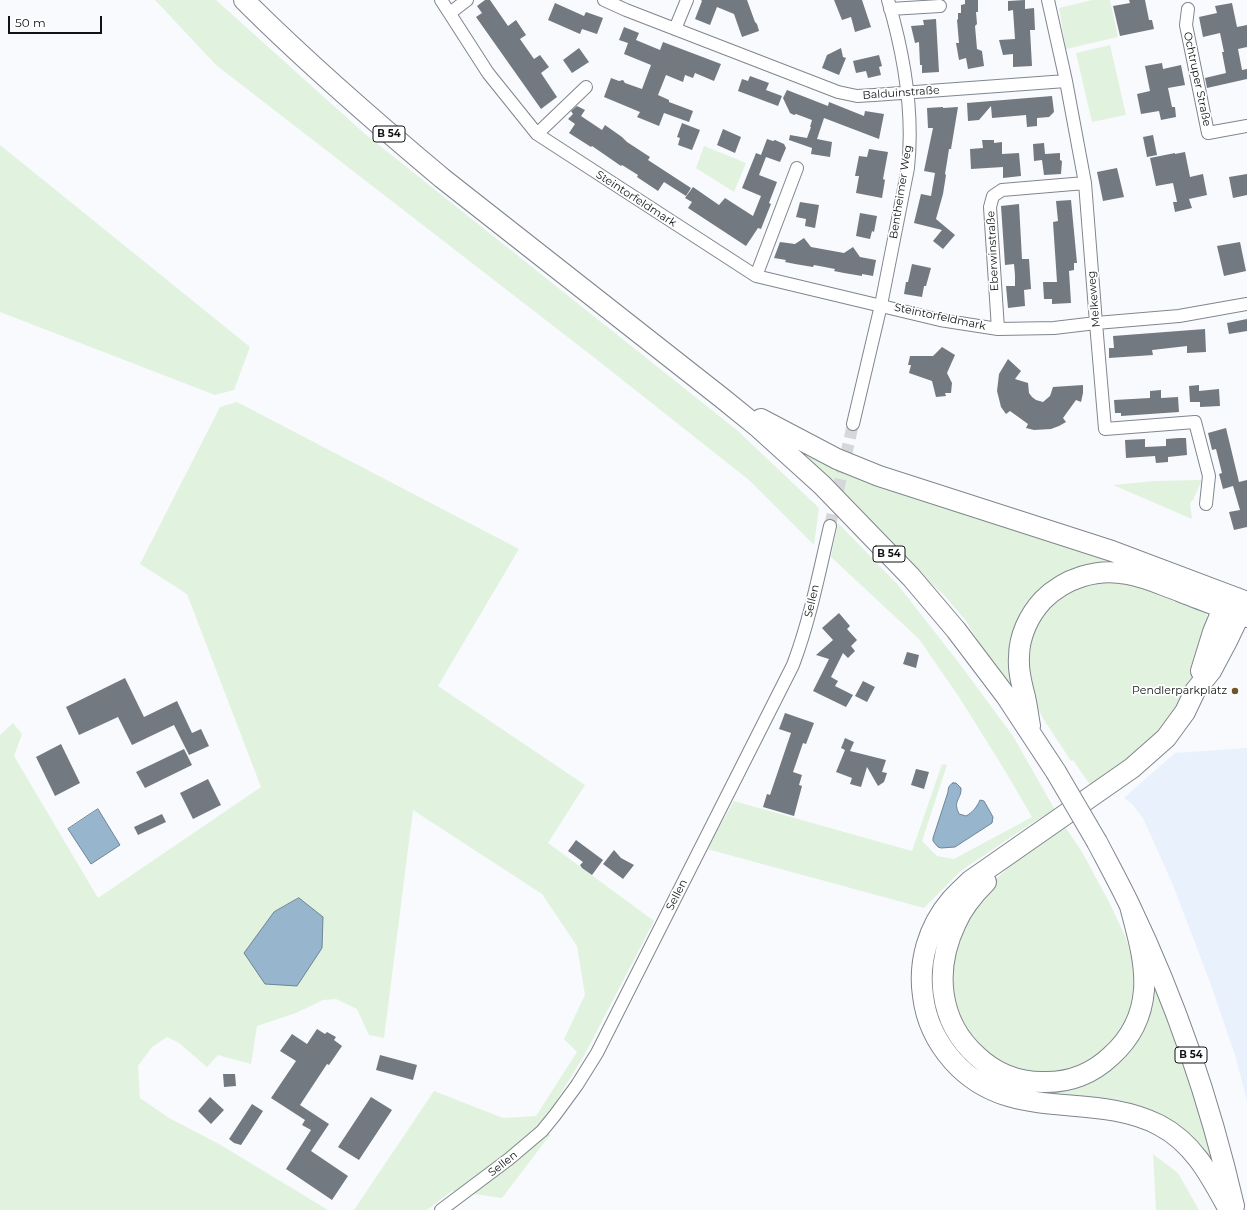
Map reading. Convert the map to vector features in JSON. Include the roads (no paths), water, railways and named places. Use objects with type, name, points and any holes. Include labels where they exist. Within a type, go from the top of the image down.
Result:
[{"type":"highway","name":"B 54","points":[[244,0],[329,81],[413,154],[759,428],[822,485],[911,577],[939,610],[1006,696],[1056,772],[1097,842],[1130,906],[1158,969],[1187,1043],[1214,1124],[1235,1210]]},
{"type":"highway","points":[[722,398],[819,450],[853,466],[879,476],[1112,551],[1239,608]]},
{"type":"highway","points":[[1031,734],[1019,672],[1019,648],[1026,625],[1031,616],[1043,601],[1056,589],[1070,580],[1092,574],[1114,572],[1147,579],[1239,608]]},
{"type":"highway","points":[[1229,1210],[1207,1170],[1191,1149],[1172,1133],[1160,1126],[1136,1115],[1114,1110],[1030,1101],[1011,1097],[983,1085],[962,1070],[937,1040],[928,1020],[922,990],[923,961],[931,934],[944,909],[970,881],[1132,768],[1166,738],[1178,722],[1195,691],[1213,632],[1239,608]]},
{"type":"highway","points":[[1016,850],[978,890],[956,922],[945,953],[943,974],[944,999],[949,1017],[957,1034],[975,1055],[998,1072],[1028,1082],[1047,1082],[1070,1079],[1091,1071],[1122,1046],[1130,1035],[1136,1021],[1144,990],[1141,954],[1130,906]]},
{"type":"street","name":"Steintorfeldmark","points":[[441,0],[488,73],[536,134],[756,276],[940,320],[998,329],[1054,328],[1179,316],[1247,304]]},
{"type":"street","points":[[450,13],[467,0]]},
{"type":"street","name":"Balduinstraße","points":[[604,0],[626,10],[838,92],[857,96],[1066,81]]},
{"type":"street","points":[[675,29],[687,0]]},
{"type":"street","name":"Melkeweg","points":[[1048,0],[1066,81],[1085,183],[1105,428],[1195,422],[1209,476],[1206,504]]},
{"type":"street","name":"Bentheimer Weg","points":[[882,305],[908,168],[910,149],[910,119],[907,93],[899,46],[889,4],[940,6]]},
{"type":"street","name":"Ochtruper Straße","points":[[1188,9],[1186,25],[1208,133],[1247,126]]},
{"type":"street","points":[[536,134],[586,87]]},
{"type":"street","points":[[756,276],[797,168]]},
{"type":"street","name":"Eberwinstraße","points":[[998,329],[990,207],[994,196],[1002,190],[1085,183]]},
{"type":"street","points":[[853,424],[882,305]]},
{"type":"street","name":"Sellen","points":[[441,1210],[509,1159],[542,1131],[577,1085],[597,1053],[793,665],[802,643],[830,526]]},
{"type":"water","points":[[953,783],[956,783],[961,788],[956,806],[959,814],[966,816],[974,810],[980,800],[984,801],[993,817],[992,823],[955,847],[941,848],[938,847],[933,841],[933,838],[949,788]]},
{"type":"water","points":[[98,809],[120,845],[91,864],[68,829]]},
{"type":"water","points":[[299,898],[323,917],[322,948],[297,986],[265,984],[244,953],[274,912]]},
{"type":"tunnel","points":[[830,526],[853,424]]},
{"type":"place","name":"Pendlerparkplatz","points":[[1235,691]]}]
